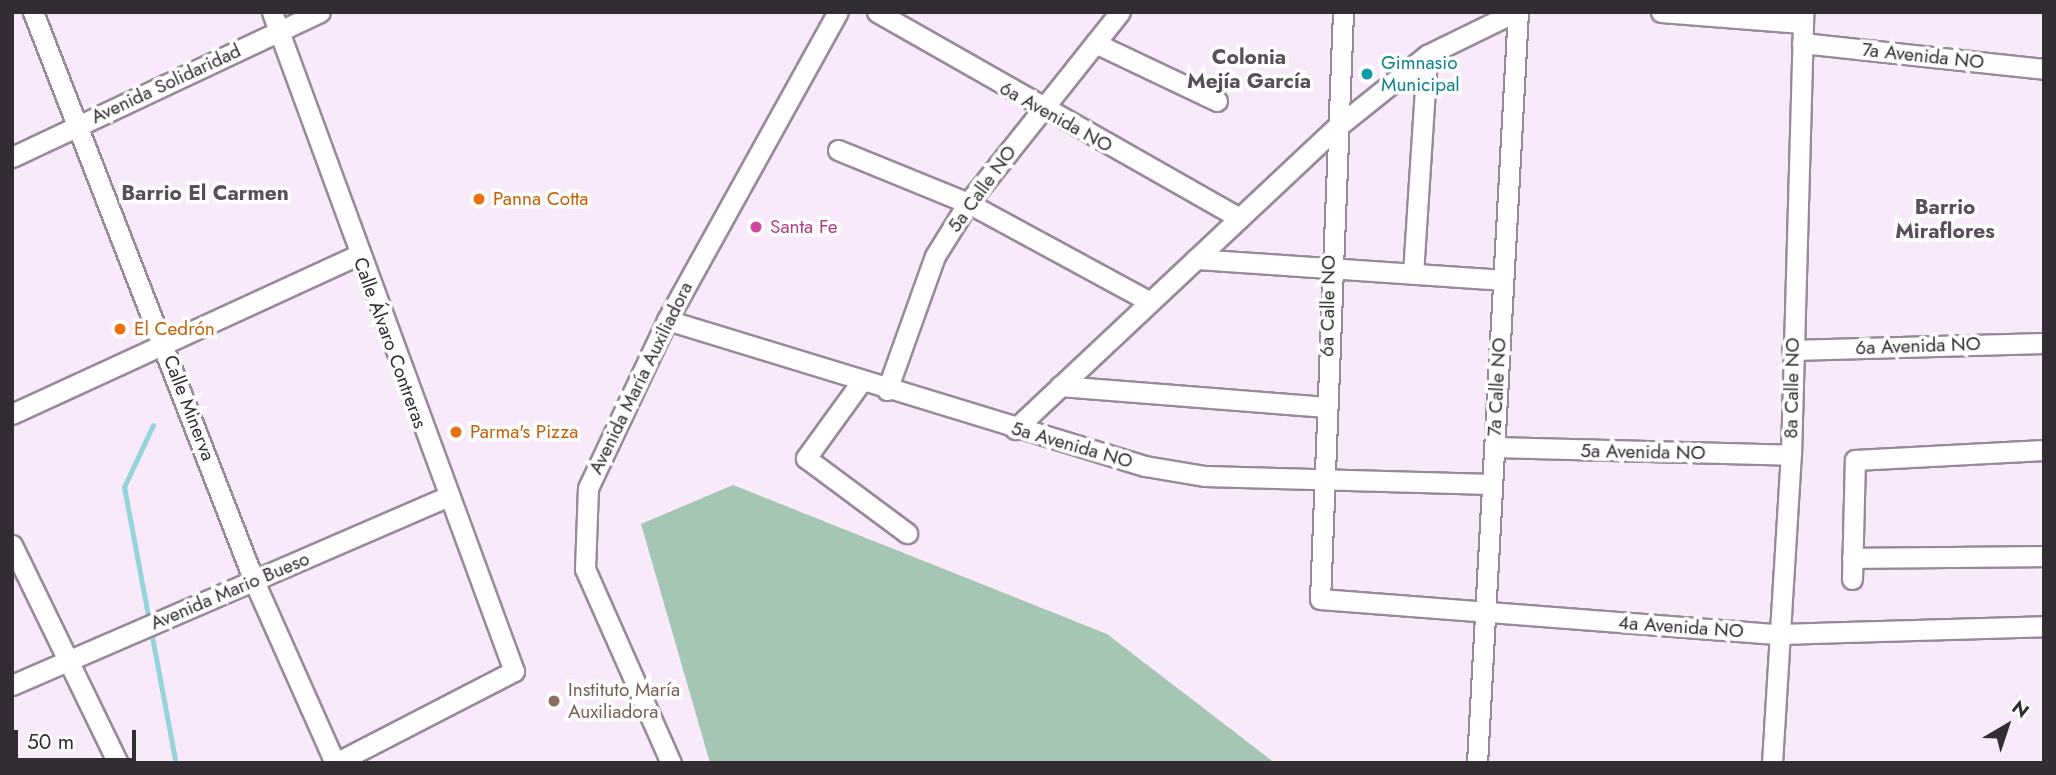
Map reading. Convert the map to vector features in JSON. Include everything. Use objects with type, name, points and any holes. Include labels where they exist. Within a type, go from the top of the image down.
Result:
[{"type":"street","name":"Calle Minerva","points":[[33,12],[80,125],[254,581],[335,763]]},
{"type":"street","name":"Calle Álvaro Contreras","points":[[272,12],[358,255],[514,671],[335,763]]},
{"type":"street","name":"Avenida Solidaridad","points":[[12,157],[320,12]]},
{"type":"street","name":"Avenida María Auxiliadora","points":[[671,763],[585,569],[588,488],[667,320],[838,12]]},
{"type":"street","name":"6a Avenida NO","points":[[877,12],[1041,109],[1240,218]]},
{"type":"street","name":"5a Calle NO","points":[[887,390],[935,256],[968,203],[1120,12]]},
{"type":"street","name":"6a Calle NO","points":[[1320,599],[1328,269],[1343,12]]},
{"type":"street","points":[[1015,429],[1336,128],[1427,55],[1516,12]]},
{"type":"street","name":"7a Calle NO","points":[[1476,763],[1516,12]]},
{"type":"street","name":"7a Avenida NO","points":[[1661,12],[1802,26],[2044,69]]},
{"type":"street","name":"8a Calle NO","points":[[1772,763],[1791,455],[1802,26]]},
{"type":"street","points":[[1095,43],[1217,102]]},
{"type":"street","points":[[1413,274],[1427,55]]},
{"type":"street","points":[[838,150],[968,203],[1150,302]]},
{"type":"street","points":[[12,414],[358,255]]},
{"type":"street","points":[[1196,259],[1502,279]]},
{"type":"street","name":"5a Avenida NO","points":[[667,320],[1015,429],[1193,474],[1492,484]]},
{"type":"street","name":"6a Avenida NO","points":[[1792,350],[2044,343]]},
{"type":"street","points":[[861,382],[806,458],[907,533]]},
{"type":"street","points":[[1060,386],[1326,407]]},
{"type":"street","name":"5a Avenida NO","points":[[1494,447],[1791,455]]},
{"type":"street","points":[[1852,579],[1855,460],[2044,450]]},
{"type":"street","name":"Avenida Mario Bueso","points":[[12,685],[447,497]]},
{"type":"street","points":[[12,545],[118,763]]},
{"type":"street","points":[[1852,558],[2044,556]]},
{"type":"street","name":"4a Avenida NO","points":[[1320,599],[1780,634],[2044,626]]},
{"type":"green space","points":[[733,485],[1107,634],[1275,763],[710,763],[641,524]]},
{"type":"waterway","points":[[153,425],[124,487],[175,759]]},
{"type":"place","name":"Gimnasio Municipal","points":[[1367,74]]},
{"type":"place","name":"Panna Cotta","points":[[479,199]]},
{"type":"place","name":"Santa Fe","points":[[756,227]]},
{"type":"place","name":"El Cedrón","points":[[120,329]]},
{"type":"place","name":"Parma's Pizza","points":[[456,432]]},
{"type":"place","name":"Instituto María Auxiliadora","points":[[554,701]]},
{"type":"district","name":"Colonia Mejía García","points":[[1249,69]]},
{"type":"district","name":"Barrio El Carmen","points":[[205,193]]},
{"type":"district","name":"Barrio Miraflores","points":[[1945,219]]}]
